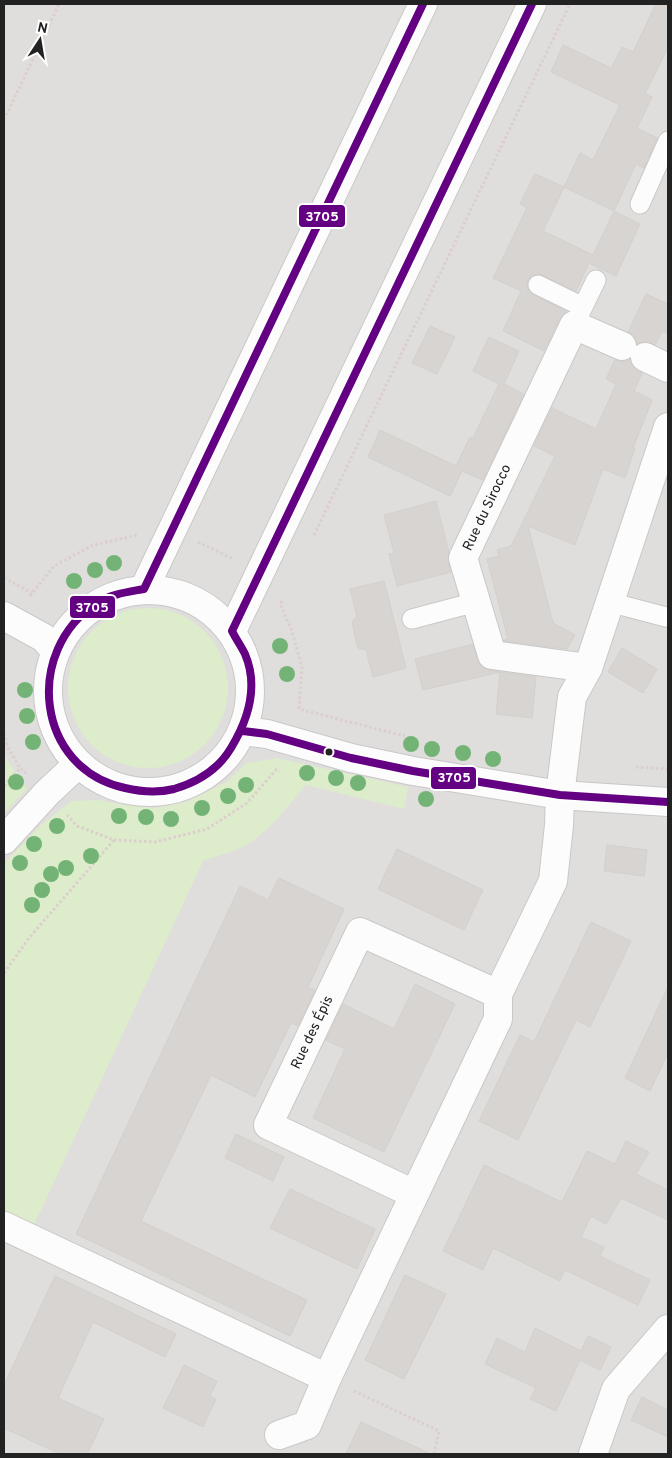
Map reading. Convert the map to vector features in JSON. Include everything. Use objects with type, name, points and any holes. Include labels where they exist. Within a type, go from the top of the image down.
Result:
[{"type":"street","points":[[144,589],[423,4]]},
{"type":"street","points":[[232,631],[532,4]]},
{"type":"street","points":[[579,316],[645,357]]},
{"type":"street","name":"Rue du Sirocco","points":[[579,316],[463,558],[492,655],[588,668]]},
{"type":"street","points":[[278,1435],[307,1425],[327,1378],[498,1019],[498,994],[553,881],[560,795],[572,697],[588,668],[666,436]]},
{"type":"street","points":[[144,589],[156,589],[185,595],[211,610],[232,631],[245,656],[251,684],[249,713],[242,731],[220,764],[194,782],[164,792],[125,789],[102,781],[78,764],[59,739],[49,710],[48,680],[55,651],[72,624],[97,603],[120,593],[144,589]]},
{"type":"street","points":[[4,616],[44,638],[55,651]]},
{"type":"street","points":[[242,731],[267,734],[351,758],[413,771],[560,795],[668,802]]},
{"type":"street","points":[[4,840],[47,793],[78,764]]},
{"type":"street","name":"Rue des Épis","points":[[414,1194],[268,1125],[360,932],[498,994]]},
{"type":"street","points":[[4,1226],[327,1378]]},
{"type":"street","points":[[593,1454],[616,1389],[668,1329]]},
{"type":"lane","points":[[640,204],[668,141]]},
{"type":"lane","points":[[538,285],[579,316],[596,280]]},
{"type":"lane","points":[[412,619],[476,602]]},
{"type":"lane","points":[[609,602],[666,618]]},
{"type":"path","points":[[4,120],[59,4]]},
{"type":"path","points":[[311,542],[570,4]]},
{"type":"path","points":[[4,578],[32,593]]},
{"type":"path","points":[[285,595],[280,604],[292,631],[302,668],[300,709],[414,738]]},
{"type":"path","points":[[4,733],[8,748],[20,768]]},
{"type":"path","points":[[630,767],[668,769]]},
{"type":"path","points":[[47,793],[78,826],[114,840],[155,842],[207,829],[247,802],[276,770],[286,772]]},
{"type":"path","points":[[4,973],[29,938],[114,840]]},
{"type":"path","points":[[327,1378],[439,1431],[434,1454]]},
{"type":"shaded area","points":[[4,4],[668,4],[668,1454],[4,1454]]},
{"type":"green space","points":[[140,608],[156,608],[186,617],[205,631],[222,657],[228,680],[228,696],[222,719],[205,745],[186,759],[171,765],[156,768],[140,768],[110,759],[86,739],[77,726],[71,711],[68,696],[68,680],[77,650],[97,626],[110,617],[125,611]]},
{"type":"green space","points":[[4,751],[6,758],[27,789],[4,813]]},
{"type":"green space","points":[[277,758],[408,787],[404,809],[306,785],[275,821],[254,840],[236,850],[203,861],[34,1225],[4,1211],[4,863],[41,825],[71,801],[99,800],[156,808],[186,802],[226,782],[247,763]]},
{"type":"building","points":[[656,4],[668,4],[668,47],[645,94],[652,97],[637,128],[657,138],[644,168],[636,164],[614,211],[564,187],[580,153],[593,160],[620,105],[551,72],[563,45],[611,68],[622,47],[633,52]]},
{"type":"building","points":[[535,174],[564,187],[543,231],[593,255],[614,211],[640,224],[616,276],[589,263],[576,291],[542,275],[532,275],[528,280],[529,292],[566,311],[560,318],[544,351],[503,331],[521,291],[493,278],[527,208],[520,204]]},
{"type":"building","points":[[646,294],[668,304],[668,334],[662,331],[655,345],[644,341],[637,344],[634,336],[628,332]]},
{"type":"building","points":[[430,326],[455,337],[437,374],[412,363]]},
{"type":"building","points":[[489,337],[519,351],[504,384],[524,394],[483,480],[462,471],[450,496],[368,457],[380,430],[456,466],[470,437],[473,438],[499,384],[473,371]]},
{"type":"building","points":[[630,359],[632,366],[642,373],[634,391],[652,400],[633,448],[635,448],[625,478],[603,469],[575,545],[528,526],[553,623],[575,635],[567,649],[504,641],[508,639],[487,559],[499,556],[497,550],[511,546],[555,456],[534,446],[552,408],[596,429],[616,384],[606,379],[615,360],[623,362]]},
{"type":"building","points":[[436,501],[449,553],[448,562],[451,572],[397,586],[389,554],[394,553],[384,515]]},
{"type":"building","points":[[384,581],[406,668],[373,677],[366,650],[358,648],[352,622],[357,616],[350,589]]},
{"type":"building","points":[[473,644],[481,666],[500,672],[423,690],[415,659]]},
{"type":"building","points":[[622,648],[657,669],[643,693],[608,672]]},
{"type":"building","points":[[500,672],[536,677],[532,718],[496,714]]},
{"type":"building","points":[[607,845],[647,850],[644,876],[604,871]]},
{"type":"building","points":[[397,849],[483,890],[464,930],[378,889]]},
{"type":"building","points":[[279,878],[344,909],[308,987],[315,990],[298,1026],[291,1023],[255,1097],[211,1075],[141,1221],[307,1300],[290,1336],[76,1234],[240,886],[268,900]]},
{"type":"building","points":[[591,922],[631,941],[590,1027],[576,1020],[518,1140],[479,1121],[520,1035],[534,1042]]},
{"type":"building","points":[[415,984],[455,1004],[384,1152],[313,1118],[345,1049],[326,1040],[343,1004],[394,1029]]},
{"type":"building","points":[[668,987],[668,1053],[650,1091],[625,1078]]},
{"type":"building","points":[[236,1134],[284,1157],[273,1181],[225,1158]]},
{"type":"building","points":[[626,1141],[649,1152],[636,1174],[668,1190],[668,1220],[621,1198],[606,1224],[591,1216],[581,1237],[604,1247],[600,1256],[650,1280],[638,1305],[565,1270],[560,1281],[493,1248],[483,1270],[443,1251],[484,1165],[562,1202],[587,1151],[615,1164]]},
{"type":"building","points":[[290,1189],[375,1229],[357,1269],[270,1228]]},
{"type":"building","points":[[405,1275],[446,1294],[404,1379],[365,1360]]},
{"type":"building","points":[[55,1276],[176,1334],[165,1357],[93,1322],[58,1398],[104,1419],[87,1454],[60,1454],[4,1428],[4,1385]]},
{"type":"building","points":[[535,1328],[581,1351],[588,1336],[611,1347],[600,1370],[580,1360],[556,1411],[530,1399],[536,1388],[485,1364],[497,1338],[525,1352]]},
{"type":"building","points":[[184,1365],[217,1381],[210,1396],[216,1399],[203,1427],[163,1408]]},
{"type":"building","points":[[642,1397],[668,1410],[668,1437],[631,1420]]},
{"type":"building","points":[[361,1422],[431,1454],[346,1454]]},
{"type":"transit line","name":"3705","points":[[423,4],[144,589],[114,595],[97,603],[73,624],[58,649],[50,678],[50,706],[58,734],[73,758],[95,777],[131,789],[150,791],[174,789],[191,783],[214,769],[231,748],[247,715],[251,691],[249,666],[245,654],[232,631],[532,4]]},
{"type":"transit line","name":"3705","points":[[243,731],[267,734],[351,758],[413,771],[560,795],[668,802]]}]
